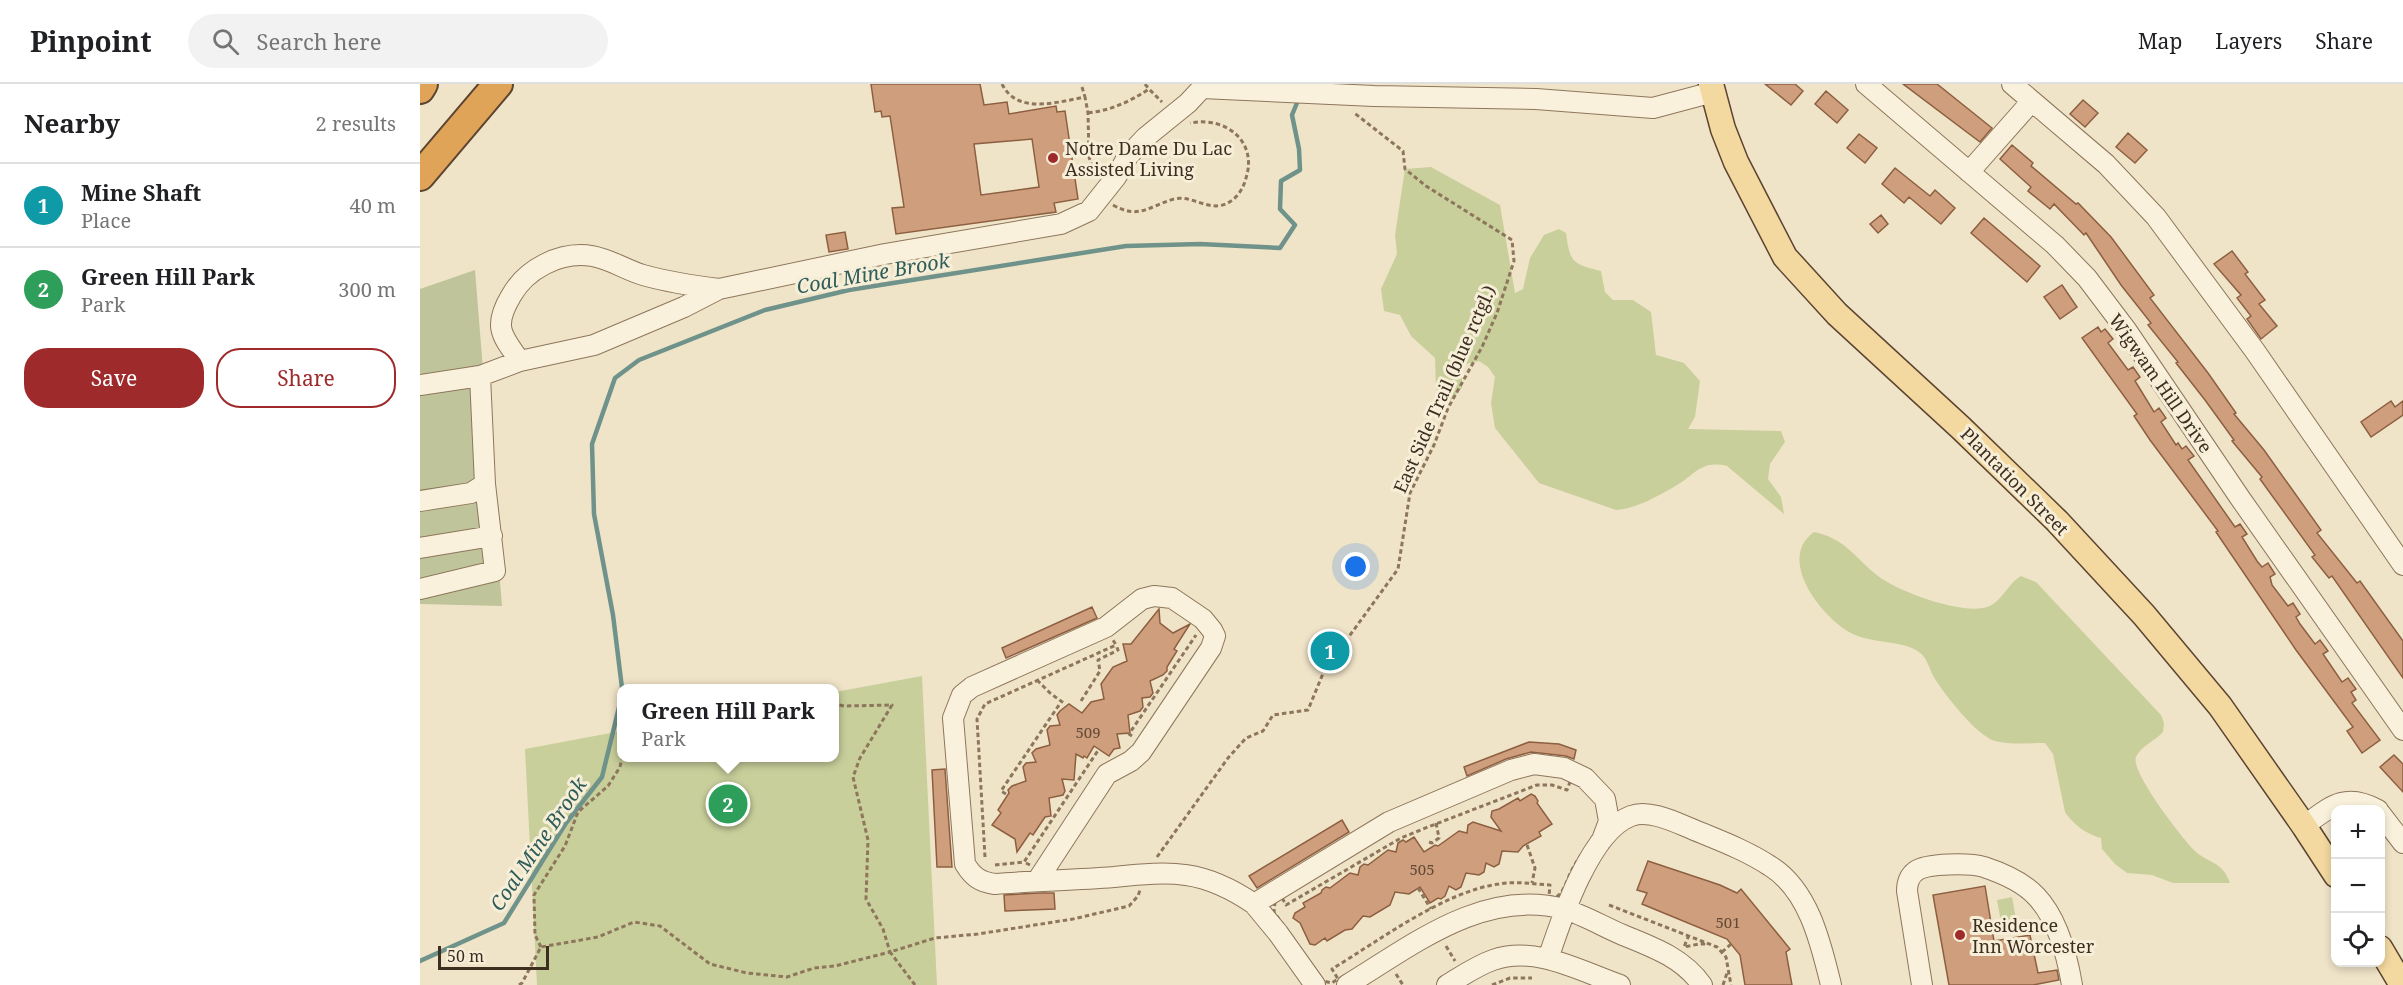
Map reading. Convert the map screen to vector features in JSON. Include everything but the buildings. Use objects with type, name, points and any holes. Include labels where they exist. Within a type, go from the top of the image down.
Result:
[{"type":"highway","points":[[420,88],[423,84]]},
{"type":"highway","points":[[420,176],[498,84]]},
{"type":"main road","name":"Plantation Street","points":[[1712,88],[1723,129],[1736,162],[1785,257],[1837,314],[1961,428],[2057,521],[2144,615],[2220,706],[2331,867]]},
{"type":"main road","points":[[2385,956],[2402,985]]},
{"type":"street","name":"Wigwam Hill Drive","points":[[1866,84],[2055,245],[2079,269],[2106,302],[2403,730]]},
{"type":"street","points":[[2012,84],[2114,172],[2156,217],[2255,351],[2403,564]]},
{"type":"street","points":[[420,386],[480,376],[520,361],[594,345],[684,307],[720,289],[885,254],[1061,224],[1089,211],[1102,196],[1128,156],[1146,137],[1174,116],[1202,88],[1536,99],[1653,108],[1712,88]]},
{"type":"street","points":[[1969,172],[2032,101]]},
{"type":"street","points":[[520,361],[502,336],[499,324],[503,308],[514,289],[546,262],[572,255],[592,256],[660,279],[720,289]]},
{"type":"street","points":[[420,589],[495,571],[485,484],[480,376]]},
{"type":"street","points":[[420,501],[471,493],[485,484]]},
{"type":"street","points":[[420,548],[492,536]]},
{"type":"street","points":[[1039,877],[1107,774],[1131,761],[1141,752],[1211,648],[1215,636],[1212,630],[1203,619],[1172,598],[1154,596],[1142,599],[1106,627],[972,687],[962,695],[953,718],[965,864],[972,876],[983,883],[1039,877],[1170,872],[1195,876],[1235,891],[1254,904],[1315,985]]},
{"type":"street","points":[[1254,904],[1389,822],[1501,774],[1534,764],[1564,768],[1585,778],[1605,799],[1609,821],[1602,840]]},
{"type":"street","points":[[2334,805],[2341,802],[2359,802],[2366,805]]},
{"type":"street","points":[[2304,826],[2331,807]]},
{"type":"street","points":[[1548,959],[1588,859],[1602,840],[1620,823],[1630,816],[1646,813],[1688,827],[1772,867],[1803,902],[1819,938],[1831,985]]},
{"type":"street","points":[[2385,819],[2403,843]]},
{"type":"street","points":[[1922,985],[1906,891],[1910,877],[1918,869],[1964,864],[1983,867],[2007,877],[2030,890],[2038,898],[2058,932],[2069,966],[2072,985]]},
{"type":"street","points":[[1347,985],[1434,932],[1473,913],[1524,904],[1539,904],[1566,910],[1659,950],[1681,963],[1692,981]]},
{"type":"street","points":[[1447,985],[1495,959],[1529,957],[1548,959],[1620,985]]},
{"type":"path","points":[[1002,84],[1005,91],[1020,102],[1034,104],[1085,97]]},
{"type":"path","points":[[1082,87],[1088,113],[1089,157],[1102,196],[1121,210],[1137,213],[1182,197],[1204,205],[1218,207],[1232,201],[1243,187],[1249,168],[1249,154],[1245,145],[1233,131],[1218,123],[1180,121],[1145,84]]},
{"type":"path","points":[[1088,113],[1108,110],[1130,101],[1149,89]]},
{"type":"path","name":"East Side Trail (blue rctgl.)","points":[[890,952],[935,938],[978,934],[1073,919],[1129,906],[1138,896],[1148,862],[1157,856],[1205,788],[1246,738],[1263,731],[1273,715],[1308,710],[1324,671],[1398,569],[1410,493],[1434,445],[1448,408],[1482,347],[1497,313],[1514,261],[1512,240],[1426,186],[1405,169],[1403,151],[1332,94]]},
{"type":"path","points":[[1081,700],[1100,671],[1098,660],[1118,650],[1112,637],[1113,633]]},
{"type":"path","points":[[985,857],[977,719],[985,704],[1116,645]]},
{"type":"path","points":[[1006,794],[1001,791],[1063,703],[1037,680]]},
{"type":"path","points":[[839,705],[892,705],[860,758],[853,777],[868,840],[866,899],[883,929],[890,952],[915,985]]},
{"type":"path","points":[[1024,862],[1099,749]]},
{"type":"path","points":[[541,947],[535,935],[534,895],[556,863],[578,812],[608,786],[621,762]]},
{"type":"path","points":[[1578,781],[1593,796],[1598,805],[1599,825],[1571,870],[1559,895],[1551,898],[1550,885],[1532,884],[1517,882],[1462,893],[1431,909],[1332,969],[1338,979],[1332,983],[1323,981],[1277,916],[1274,908],[1275,902],[1281,896],[1286,905],[1401,838],[1436,823],[1537,785],[1567,789],[1570,782],[1578,781]]},
{"type":"path","points":[[1429,842],[1432,843],[1439,838],[1436,823]]},
{"type":"path","points":[[1527,845],[1535,868],[1532,884]]},
{"type":"path","points":[[995,865],[1024,862]]},
{"type":"path","points":[[1024,862],[1039,877]]},
{"type":"path","points":[[1418,888],[1431,909]]},
{"type":"path","points":[[1609,905],[1712,945],[1726,957],[1731,985]]},
{"type":"path","points":[[541,947],[598,937],[634,922],[660,926],[710,964],[747,973],[787,977],[814,968],[835,966],[890,952]]},
{"type":"path","points":[[1689,935],[1684,947],[1699,944],[1712,945]]},
{"type":"path","points":[[1722,952],[1731,944]]},
{"type":"path","points":[[519,985],[541,947]]},
{"type":"path","points":[[1447,948],[1452,957]]},
{"type":"path","points":[[1723,985],[1728,968]]},
{"type":"path","points":[[1398,977],[1403,985]]},
{"type":"path","points":[[1492,985],[1510,978],[1532,978]]},
{"type":"green space","points":[[1431,167],[1500,205],[1515,293],[1523,289],[1530,258],[1544,235],[1559,229],[1566,233],[1571,256],[1578,264],[1601,271],[1605,292],[1613,300],[1633,300],[1651,312],[1656,355],[1684,363],[1700,381],[1695,417],[1688,429],[1781,431],[1785,442],[1770,464],[1768,479],[1781,497],[1784,514],[1727,466],[1705,466],[1648,501],[1616,510],[1539,483],[1495,428],[1491,403],[1495,377],[1488,367],[1479,361],[1462,365],[1462,388],[1450,401],[1436,389],[1435,358],[1411,336],[1400,315],[1384,311],[1381,289],[1397,254],[1395,235],[1405,169]]},
{"type":"green space","points":[[475,270],[502,606],[420,604],[420,289]]},
{"type":"green space","points":[[1814,532],[1842,544],[1878,576],[1900,589],[1947,605],[1976,609],[1987,607],[1997,601],[2021,576],[2036,582],[2161,715],[2164,723],[2163,732],[2141,750],[2136,757],[2136,765],[2158,804],[2188,843],[2199,854],[2219,866],[2230,883],[2173,883],[2152,875],[2127,873],[2115,864],[2102,849],[2101,838],[2081,828],[2065,812],[2053,754],[2045,743],[2007,743],[1988,738],[1954,704],[1935,679],[1919,652],[1913,648],[1857,636],[1826,613],[1807,586],[1801,571],[1800,557],[1803,543]]},
{"type":"green space","points":[[922,676],[937,985],[537,985],[525,749],[617,732],[617,762],[839,762],[839,691]]},
{"type":"green space","points":[[2012,897],[2018,930],[2003,933],[1997,900]]},
{"type":"waterway","name":"Coal Mine Brook","points":[[622,684],[613,615],[594,514],[592,444],[615,378],[639,360],[765,310],[849,290],[1126,246],[1200,244],[1280,248],[1295,225],[1280,209],[1281,181],[1300,170],[1299,149],[1292,115],[1299,98]]},
{"type":"waterway","name":"Coal Mine Brook","points":[[420,961],[504,923],[566,823],[602,777],[617,716]]},
{"type":"place","name":"Notre Dame Du Lac Assisted Living","points":[[1053,158]]},
{"type":"place","name":"Mine Shaft","points":[[1330,651]]},
{"type":"place","name":"Green Hill Park","points":[[728,804]]},
{"type":"place","name":"Residence Inn Worcester","points":[[1960,935]]}]
